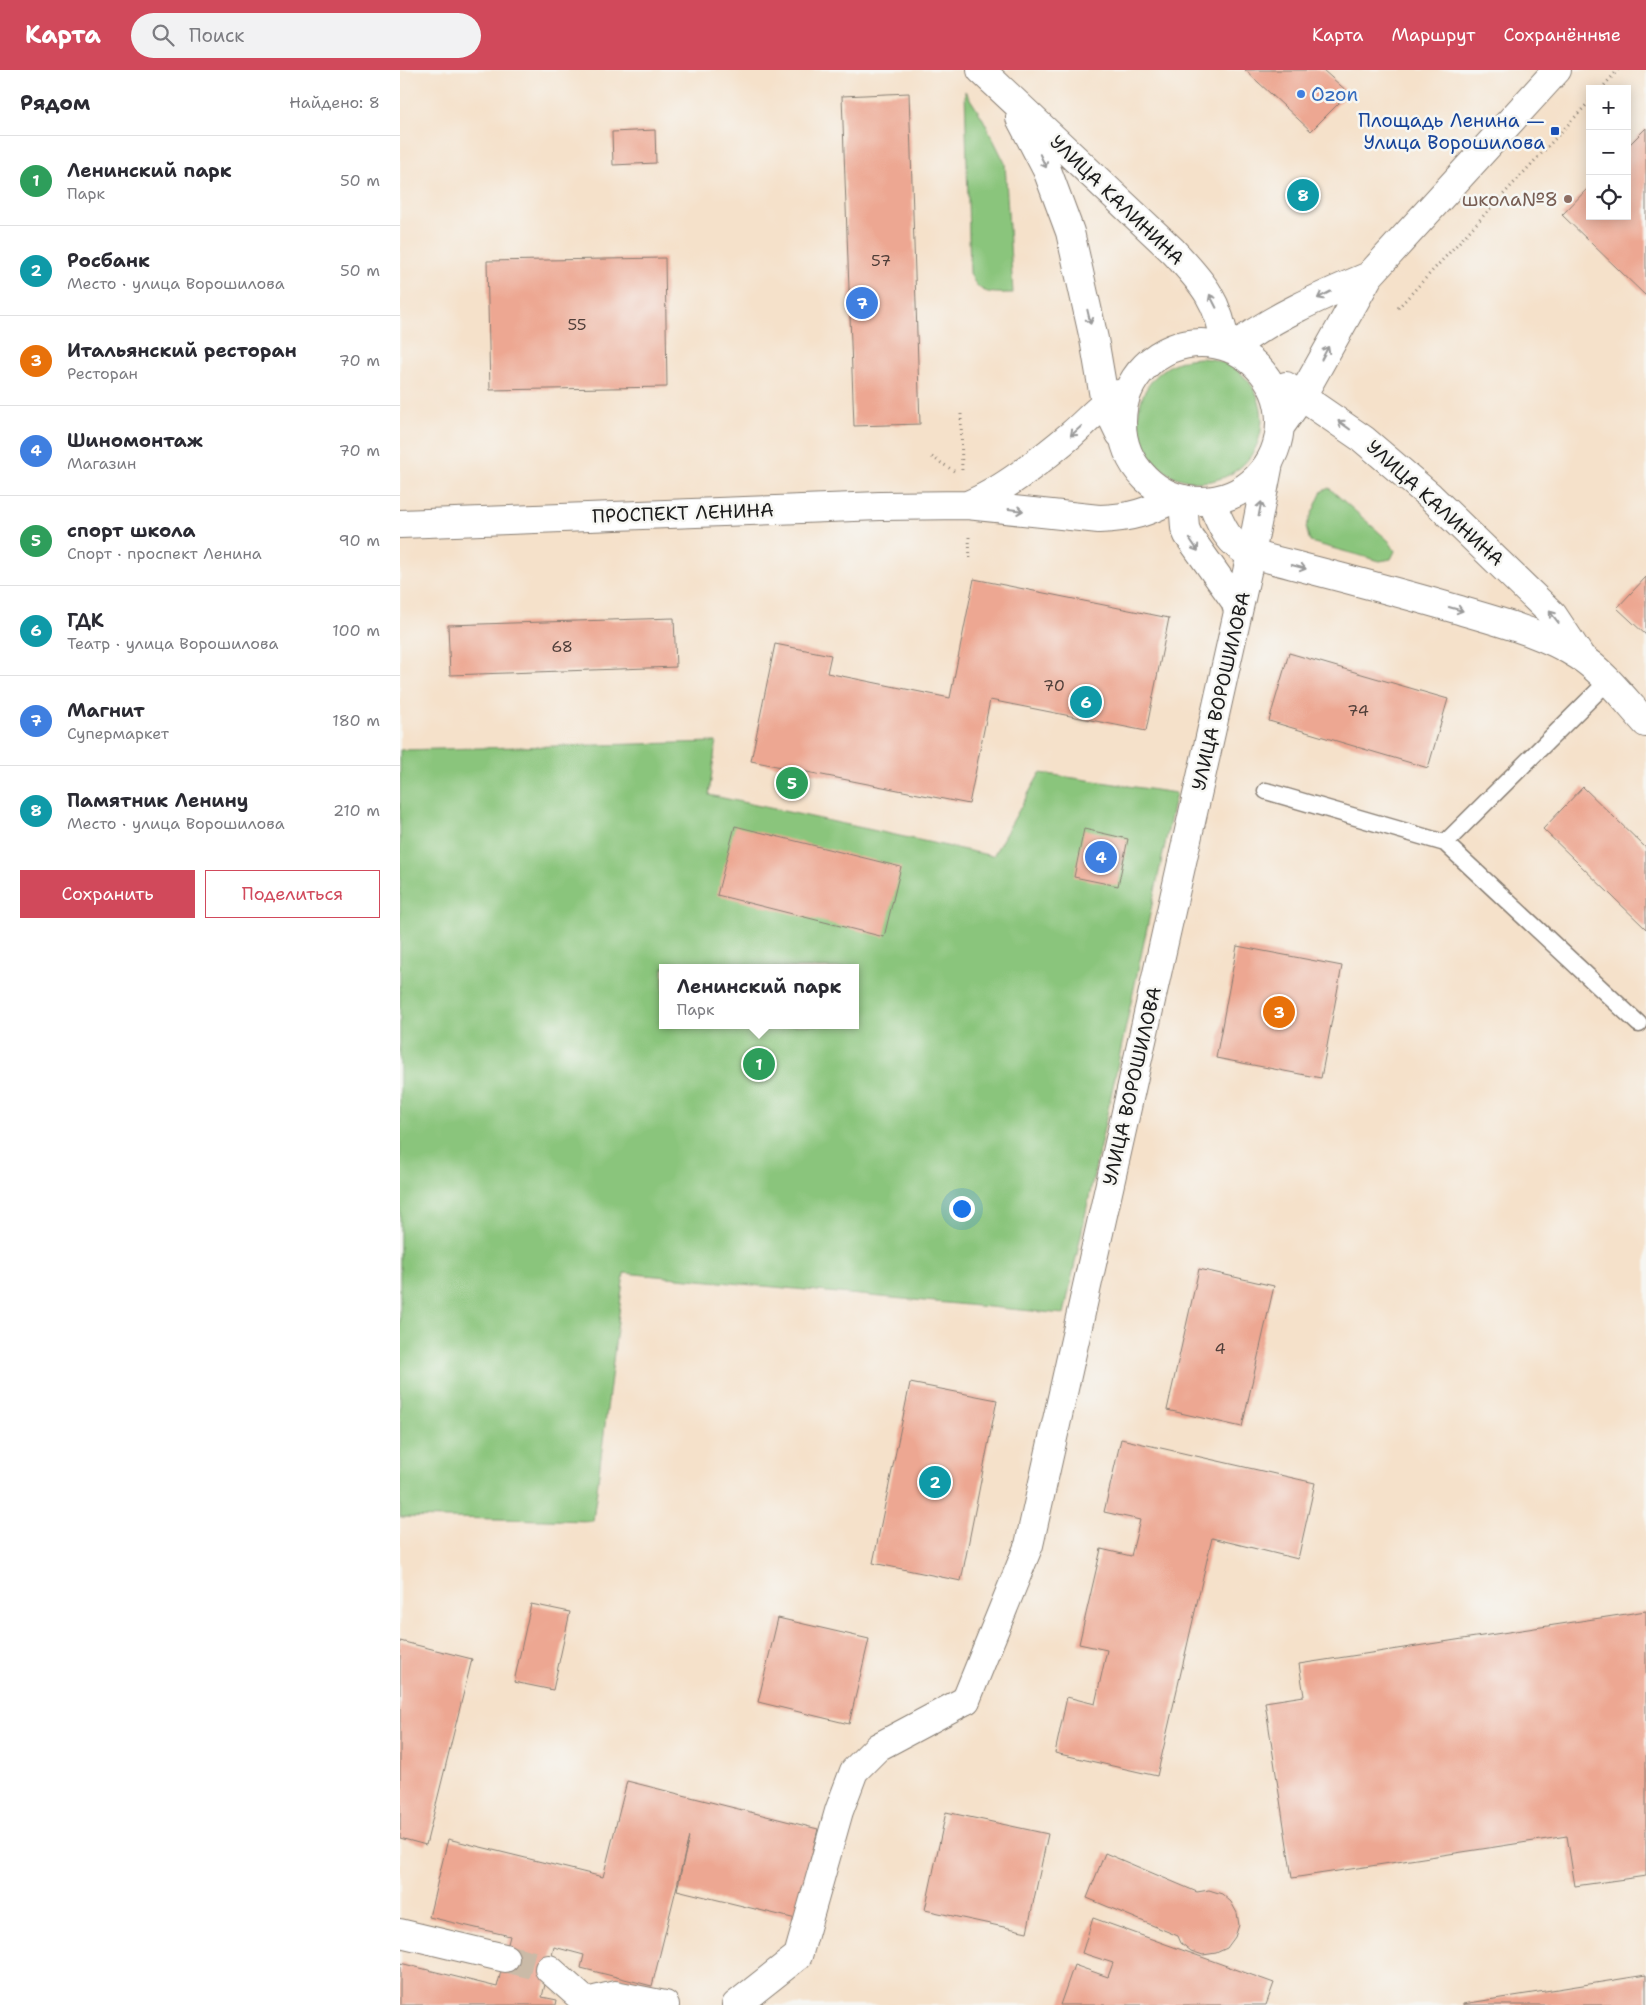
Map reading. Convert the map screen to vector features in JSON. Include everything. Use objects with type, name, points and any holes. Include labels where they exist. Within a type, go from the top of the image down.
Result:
[{"type":"main road","name":"УЛИЦА КАЛИНИНА","points":[[981,70],[1000,90],[1166,244],[1200,280],[1211,296],[1222,323],[1229,348]]},
{"type":"main road","points":[[1280,427],[1302,396],[1347,312],[1369,276],[1557,70]]},
{"type":"main road","points":[[967,505],[981,500],[1047,454],[1116,396],[1143,367],[1168,350],[1182,345],[1197,343],[1229,348],[1244,355],[1265,376],[1277,400],[1280,427],[1276,446],[1269,463],[1259,476],[1237,494],[1211,501],[1179,498],[1160,491],[1147,481],[1132,461],[1122,437],[1112,420],[1116,396],[1094,339],[1070,232],[1047,170],[1024,124],[1000,90]]},
{"type":"main road","points":[[1229,348],[1254,331],[1333,291],[1369,276]]},
{"type":"main road","name":"УЛИЦА КАЛИНИНА","points":[[1265,376],[1287,386],[1364,438],[1430,496],[1553,614],[1581,658]]},
{"type":"main road","name":"УЛИЦА ВОРОШИЛОВА","points":[[736,2005],[798,1956],[839,1811],[854,1771],[878,1747],[966,1700],[1029,1545],[1252,554],[1269,463]]},
{"type":"main road","points":[[1179,498],[1188,535],[1235,601],[1238,611]]},
{"type":"main road","name":"ПРОСПЕКТ ЛЕНИНА","points":[[400,524],[880,506],[967,505],[1107,519],[1140,514],[1179,498]]},
{"type":"main road","name":"УЛИЦА КАЛИНИНА","points":[[1211,501],[1228,538],[1244,552],[1429,601],[1519,628],[1555,643],[1581,658],[1608,681],[1646,723]]},
{"type":"main road","points":[[400,1933],[505,1958]]},
{"type":"main road","points":[[549,1969],[585,2003],[615,1995],[665,2005]]},
{"type":"lane","points":[[1444,843],[1608,681]]},
{"type":"lane","points":[[1266,791],[1444,843],[1639,1024]]},
{"type":"path","points":[[1604,85],[1618,70]]},
{"type":"path","points":[[1398,308],[1586,104]]},
{"type":"path","points":[[932,457],[962,476],[961,414]]},
{"type":"green space","points":[[965,91],[983,119],[1005,163],[1013,293],[987,292],[977,286],[970,273]]},
{"type":"green space","points":[[1200,358],[1224,363],[1243,377],[1257,396],[1262,420],[1257,444],[1243,463],[1224,477],[1200,482],[1176,477],[1157,463],[1143,444],[1138,420],[1143,396],[1157,377],[1176,363]]},
{"type":"green space","points":[[1329,488],[1389,541],[1395,551],[1391,559],[1380,561],[1310,542],[1306,527],[1322,491]]},
{"type":"green space","points":[[716,742],[709,795],[993,856],[1040,773],[1176,793],[1064,1314],[624,1273],[593,1521],[400,1517],[400,750]]},
{"type":"building","points":[[1245,70],[1323,70],[1349,93],[1311,131]]},
{"type":"building","points":[[909,93],[920,424],[854,426],[842,96]]},
{"type":"building","points":[[1646,128],[1646,296],[1562,215],[1586,190],[1586,220],[1631,220],[1631,143]]},
{"type":"building","points":[[655,130],[656,163],[613,165],[612,132]]},
{"type":"building","points":[[665,258],[667,387],[490,390],[487,261]]},
{"type":"building","points":[[1646,577],[1646,635],[1617,608]]},
{"type":"building","points":[[974,579],[1169,618],[1146,731],[990,700],[969,804],[751,761],[775,644],[831,655],[827,673],[950,698]]},
{"type":"building","points":[[674,618],[676,667],[450,675],[448,625]]},
{"type":"building","points":[[1289,653],[1448,699],[1428,768],[1269,721]]},
{"type":"building","points":[[1583,787],[1646,848],[1646,929],[1543,829]]},
{"type":"building","points":[[735,826],[901,867],[884,937],[717,895]]},
{"type":"building","points":[[1084,829],[1128,839],[1118,886],[1074,877]]},
{"type":"building","points":[[1237,946],[1342,966],[1321,1078],[1216,1058]]},
{"type":"building","points":[[1199,1269],[1274,1286],[1242,1427],[1167,1410]]},
{"type":"building","points":[[910,1383],[997,1400],[961,1581],[873,1563]]},
{"type":"building","points":[[1121,1439],[1315,1483],[1298,1559],[1212,1538],[1157,1776],[1055,1753],[1067,1697],[1095,1704],[1107,1650],[1079,1644],[1101,1549],[1131,1556],[1140,1520],[1104,1512]]},
{"type":"building","points":[[531,1604],[570,1612],[553,1690],[514,1682]]},
{"type":"building","points":[[1646,1611],[1646,1876],[1575,1886],[1567,1836],[1292,1878],[1265,1702],[1304,1696],[1299,1664]]},
{"type":"building","points":[[778,1618],[869,1639],[849,1724],[758,1702]]},
{"type":"building","points":[[400,1641],[472,1659],[426,1845],[400,1838]]},
{"type":"building","points":[[627,1781],[818,1829],[796,1919],[677,1890],[689,1837],[652,1986],[581,1968],[584,1955],[554,1947],[542,1997],[557,2000],[556,2005],[400,2005],[400,1963],[497,1987],[510,1936],[429,1917],[448,1839],[603,1877]]},
{"type":"building","points":[[946,1812],[1048,1834],[1027,1932],[925,1910]]},
{"type":"building","points":[[1105,1853],[1197,1892],[1209,1890],[1222,1894],[1231,1902],[1237,1913],[1239,1925],[1235,1937],[1227,1948],[1216,1953],[1203,1955],[1191,1951],[1181,1943],[1178,1936],[1087,1898]]},
{"type":"building","points":[[1093,1918],[1274,1983],[1266,2005],[1060,2005],[1074,1965],[1108,1977],[1113,1963],[1082,1953]]},
{"type":"building","points":[[1646,1975],[1646,2005],[1463,2005],[1463,2004]]},
{"type":"tunnel","points":[[505,1958],[549,1969]]},
{"type":"place","name":"Ozon","points":[[1301,94]]},
{"type":"place","name":"Площадь Ленина — Улица Ворошилова","points":[[1555,131]]},
{"type":"place","name":"Памятник Ленину","points":[[1303,195]]},
{"type":"place","name":"школа№8","points":[[1568,199]]},
{"type":"place","name":"Магнит","points":[[862,303]]},
{"type":"place","name":"ГДК","points":[[1086,702]]},
{"type":"place","name":"спорт школа","points":[[792,783]]},
{"type":"place","name":"Шиномонтаж","points":[[1101,857]]},
{"type":"place","name":"Итальянский ресторан","points":[[1279,1012]]},
{"type":"place","name":"Ленинский парк","points":[[759,1064]]},
{"type":"place","name":"Росбанк","points":[[935,1482]]}]
